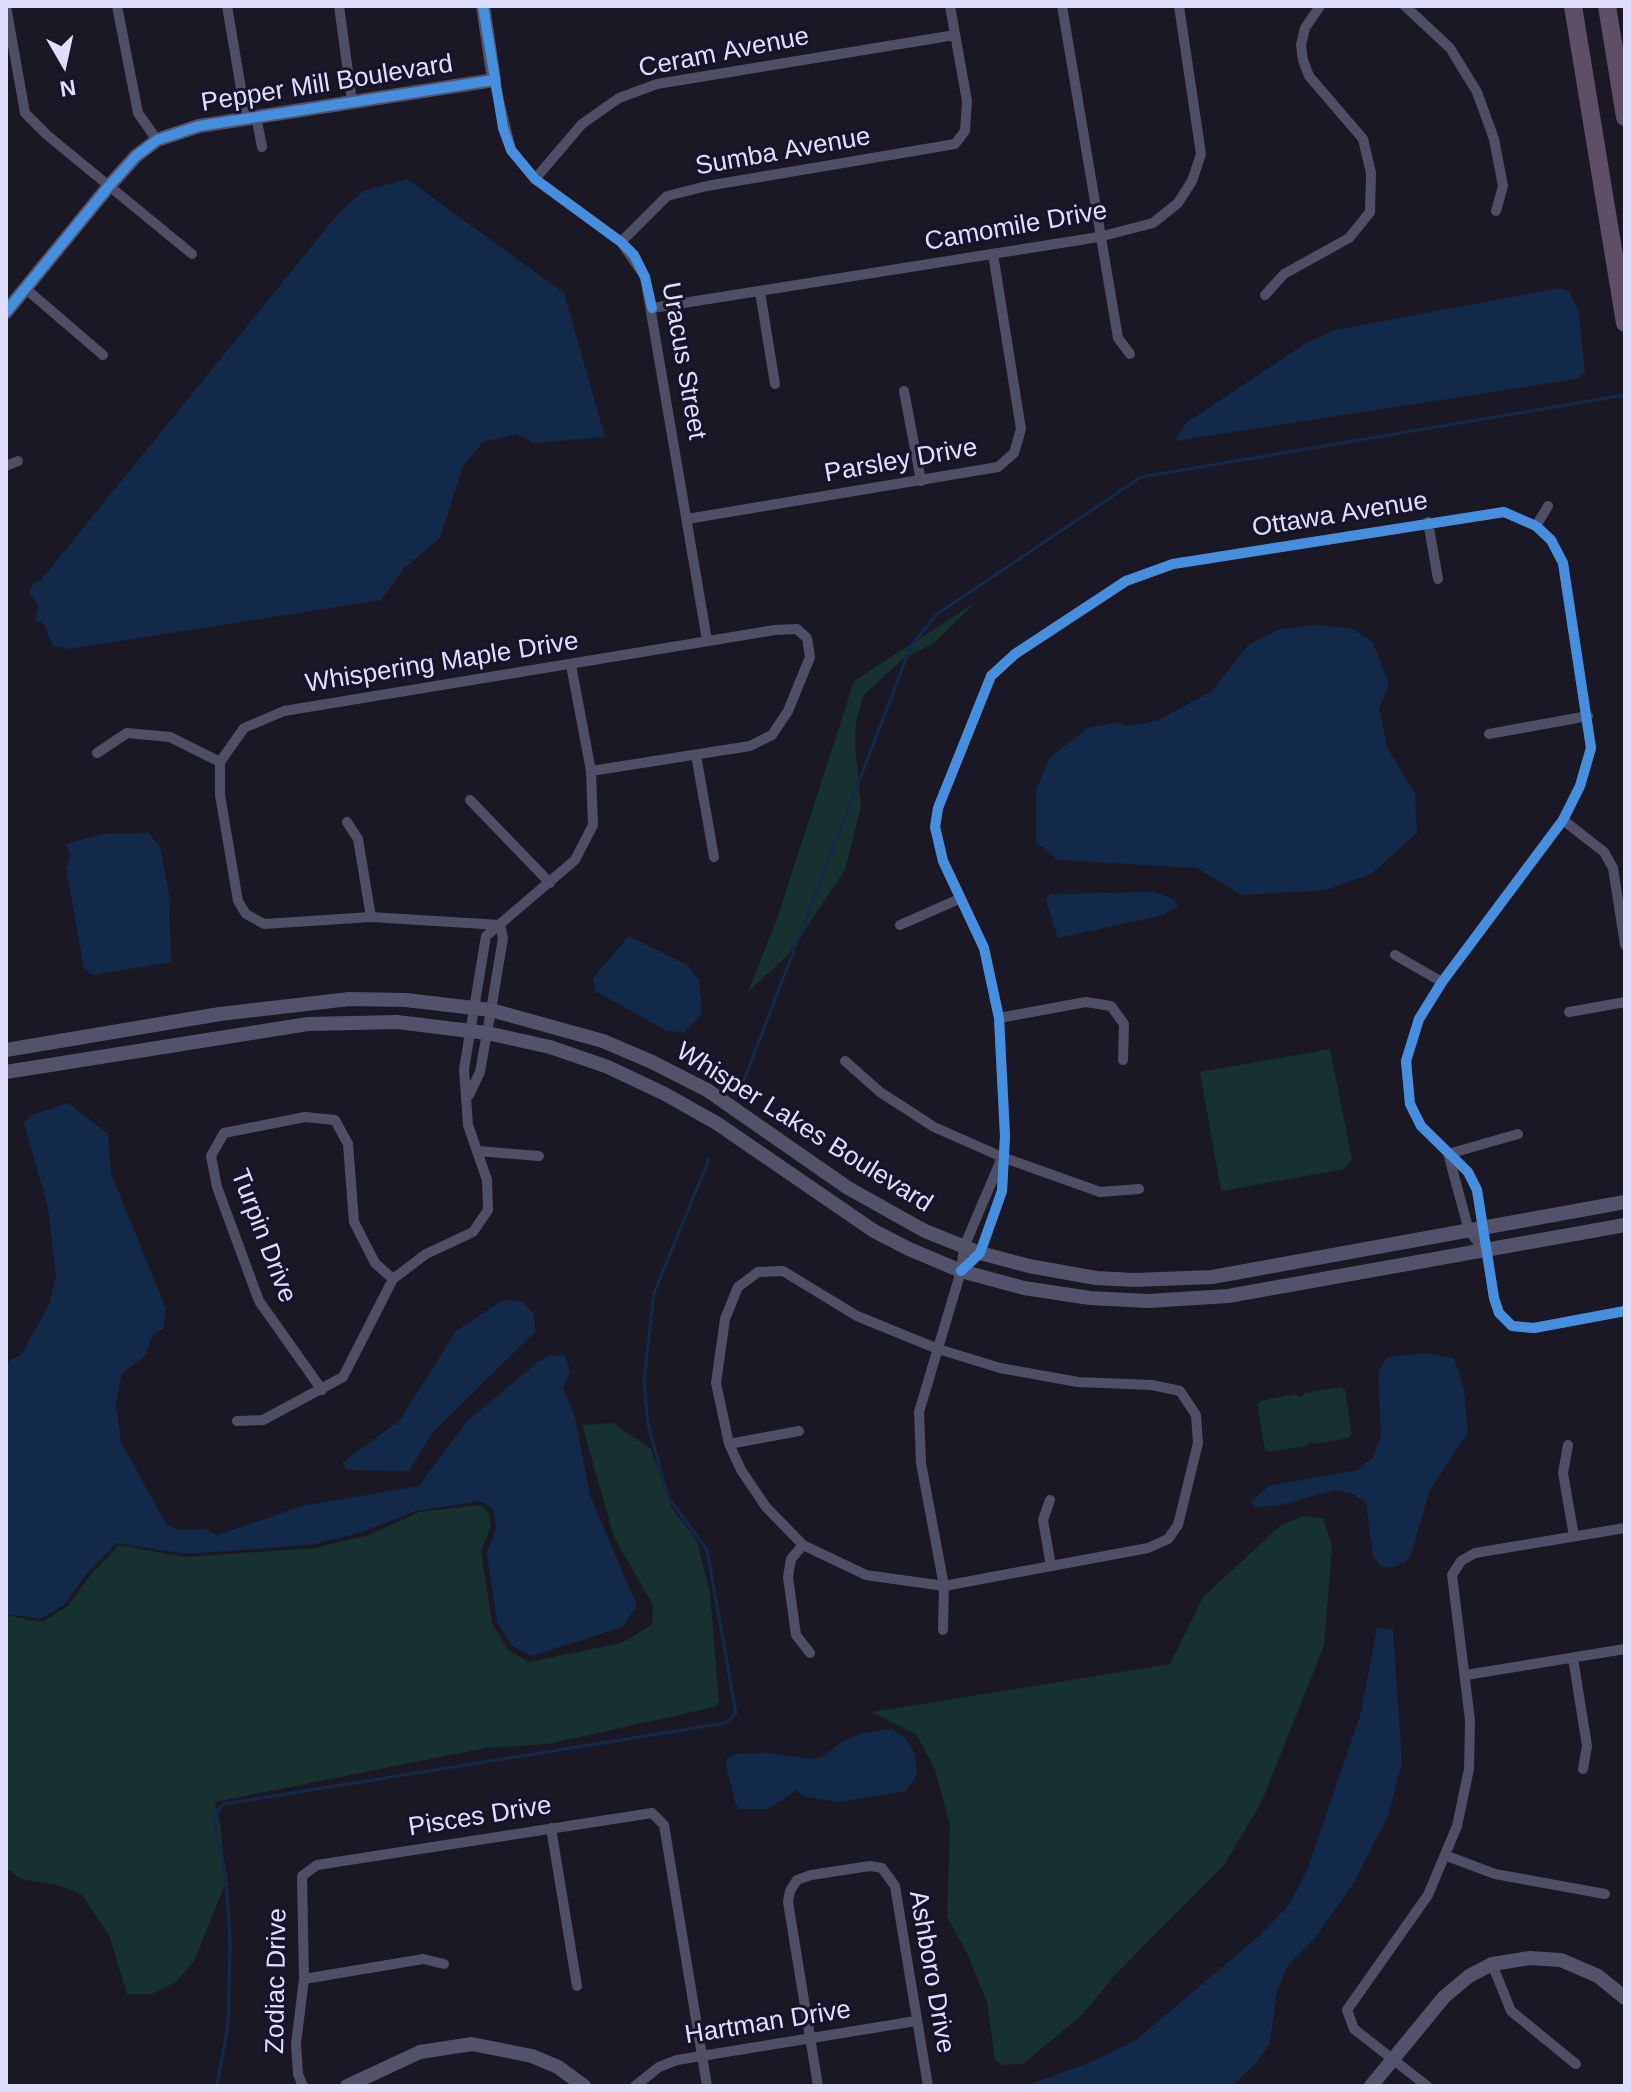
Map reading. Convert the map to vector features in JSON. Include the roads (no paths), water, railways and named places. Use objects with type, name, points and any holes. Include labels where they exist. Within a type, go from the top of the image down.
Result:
[{"type":"highway","points":[[1573,6],[1625,323]]},
{"type":"highway","points":[[1607,6],[1625,117]]},
{"type":"street","points":[[6,6],[25,113],[192,254]]},
{"type":"street","points":[[117,6],[138,113],[157,140]]},
{"type":"street","points":[[227,6],[251,117],[262,147]]},
{"type":"street","points":[[339,6],[352,101]]},
{"type":"street","name":"Uracus Street","points":[[483,6],[494,80],[511,150],[535,179],[621,242],[645,277],[707,640]]},
{"type":"street","points":[[950,6],[955,35]]},
{"type":"street","points":[[1062,6],[1118,338],[1130,354]]},
{"type":"street","name":"Camomile Drive","points":[[652,308],[1099,237],[1153,223],[1178,203],[1192,181],[1201,154],[1179,6]]},
{"type":"street","points":[[1265,295],[1284,274],[1349,238],[1370,212],[1371,173],[1363,139],[1309,76],[1303,60],[1301,45],[1305,28],[1320,6]]},
{"type":"street","points":[[1405,6],[1450,48],[1477,92],[1494,139],[1503,186],[1496,211]]},
{"type":"street","name":"Sumba Avenue","points":[[621,242],[667,196],[707,186],[955,144],[965,131],[967,101],[955,35]]},
{"type":"street","name":"Ceram Avenue","points":[[535,179],[582,124],[619,98],[657,84],[955,35]]},
{"type":"street","name":"Pepper Mill Boulevard","points":[[6,312],[109,186],[136,156],[157,140],[199,126],[494,80]]},
{"type":"street","name":"Parsley Drive","points":[[687,519],[998,467],[1014,453],[1021,429],[993,254]]},
{"type":"street","points":[[26,289],[103,355]]},
{"type":"street","points":[[760,292],[775,384]]},
{"type":"street","points":[[904,391],[921,481]]},
{"type":"street","points":[[6,466],[18,461]]},
{"type":"street","points":[[1548,506],[1536,526],[1551,540],[1563,563],[1591,748],[1580,786],[1563,820],[1442,982],[1419,1019],[1406,1061],[1410,1104],[1421,1126],[1468,1172],[1477,1190],[1485,1227],[1485,1251],[1499,1313],[1512,1326],[1534,1328],[1625,1311]]},
{"type":"street","name":"Ottawa Avenue","points":[[961,1271],[980,1253],[1002,1191],[1005,1136],[999,1018],[984,948],[943,861],[935,827],[938,808],[991,676],[1015,654],[1126,581],[1173,564],[1504,512],[1536,526]]},
{"type":"street","points":[[1428,522],[1438,579]]},
{"type":"street","name":"Whispering Maple Drive","points":[[220,762],[244,728],[284,711],[707,640],[797,629],[807,638],[810,657],[788,711],[772,735],[750,746],[591,771]]},
{"type":"street","points":[[237,1421],[263,1420],[343,1377],[393,1279],[426,1254],[473,1232],[488,1210],[487,1180],[468,1125],[469,1096],[464,1069],[486,936],[575,860],[593,825],[591,771],[571,665]]},
{"type":"street","points":[[1489,734],[1588,716]]},
{"type":"street","points":[[97,753],[127,733],[170,737],[220,762],[220,795],[238,901],[246,914],[264,924],[371,917],[500,925]]},
{"type":"street","points":[[696,755],[714,857]]},
{"type":"street","points":[[470,800],[550,883]]},
{"type":"street","points":[[1563,820],[1604,852],[1613,868],[1625,945]]},
{"type":"street","points":[[347,822],[358,839],[371,917]]},
{"type":"street","points":[[900,925],[959,899]]},
{"type":"street","points":[[469,1096],[480,1072],[503,938],[500,925]]},
{"type":"street","points":[[1395,955],[1442,982]]},
{"type":"street","name":"Whisper Lakes Boulevard","points":[[6,1050],[220,1014],[349,999],[406,1000],[491,1010],[603,1041],[652,1062],[707,1090],[888,1212],[964,1247],[1062,1273],[1134,1280],[1212,1277],[1625,1202]]},
{"type":"street","points":[[999,1018],[1086,1002],[1111,1006],[1124,1024],[1123,1060]]},
{"type":"street","points":[[1569,1012],[1625,1002]]},
{"type":"street","points":[[220,1014],[223,1036]]},
{"type":"street","name":"Whisper Lakes Boulevard","points":[[6,1072],[308,1024],[359,1021],[470,1029],[550,1047],[608,1067],[665,1094],[718,1124],[874,1231],[961,1271],[1024,1288],[1133,1301],[1188,1300],[1295,1285],[1625,1225]]},
{"type":"street","points":[[845,1061],[880,1092],[934,1127],[1002,1157],[1100,1192],[1139,1189]]},
{"type":"street","name":"Turpin Drive","points":[[322,1390],[259,1301],[217,1187],[211,1156],[224,1133],[305,1117],[335,1120],[348,1144],[354,1222],[375,1263],[393,1279]]},
{"type":"street","points":[[1448,1154],[1518,1134]]},
{"type":"street","points":[[477,1151],[539,1156]]},
{"type":"street","points":[[1448,1154],[1469,1231],[1485,1251]]},
{"type":"street","name":"Ottawa Avenue","points":[[943,1630],[944,1586],[921,1463],[919,1412],[961,1271],[964,1247],[1002,1157]]},
{"type":"street","points":[[1293,1263],[1295,1285]]},
{"type":"street","points":[[783,1271],[857,1316],[938,1349],[1000,1368],[1046,1377],[1078,1382],[1152,1385],[1180,1391],[1196,1415],[1198,1443],[1178,1525],[1168,1539],[1148,1548],[944,1586],[866,1575],[803,1545],[766,1507],[741,1470],[729,1444],[716,1383],[725,1319],[738,1287],[758,1272],[783,1271]]},
{"type":"street","points":[[729,1444],[799,1431]]},
{"type":"street","points":[[1568,1445],[1563,1473],[1574,1536]]},
{"type":"street","points":[[1050,1500],[1043,1520],[1051,1566]]},
{"type":"street","points":[[1427,2086],[1354,2029],[1347,2010],[1428,1895],[1447,1856],[1469,1769],[1466,1675],[1451,1586],[1457,1565],[1481,1551],[1625,1528]]},
{"type":"street","points":[[803,1545],[791,1559],[788,1577],[796,1635],[810,1653]]},
{"type":"street","points":[[1466,1675],[1625,1649]]},
{"type":"street","points":[[1573,1658],[1587,1746],[1583,1769]]},
{"type":"street","name":"Pisces Drive","points":[[302,1876],[317,1865],[633,1813],[652,1813],[664,1825],[703,2056]]},
{"type":"street","points":[[551,1828],[577,1986]]},
{"type":"street","points":[[1447,1856],[1495,1874],[1605,1894]]},
{"type":"street","name":"Ashboro Drive","points":[[810,2038],[788,1902],[797,1880],[870,1866],[882,1868],[891,1875],[928,2086]]},
{"type":"street","name":"Zodiac Drive","points":[[302,1876],[304,1979],[296,2044],[298,2074],[303,2086]]},
{"type":"street","points":[[1371,2086],[1444,1997],[1462,1980],[1492,1964],[1530,1958],[1561,1960],[1598,1976],[1625,1998]]},
{"type":"street","points":[[304,1979],[423,1959],[444,1964]]},
{"type":"street","points":[[1492,1964],[1514,2015],[1576,2064]]},
{"type":"street","name":"Hartman Drive","points":[[635,2086],[664,2064],[916,2021]]},
{"type":"street","points":[[810,2038],[818,2086]]},
{"type":"street","points":[[347,2086],[420,2052],[472,2044],[532,2056],[558,2067],[584,2086]]},
{"type":"street","points":[[703,2056],[707,2086]]},
{"type":"water","points":[[407,179],[564,293],[605,437],[533,443],[518,434],[483,442],[463,466],[440,538],[404,568],[381,600],[69,649],[53,646],[44,624],[35,620],[39,607],[29,592],[35,582],[41,580],[338,214],[363,191]]},
{"type":"water","points":[[1559,288],[1569,291],[1579,312],[1585,372],[1577,379],[1175,441],[1186,423],[1306,343],[1335,330]]},
{"type":"water","points":[[1317,625],[1351,628],[1373,642],[1389,684],[1379,708],[1387,747],[1415,794],[1417,833],[1371,874],[1326,890],[1241,895],[1197,868],[1058,860],[1036,842],[1036,790],[1050,757],[1088,728],[1117,722],[1129,726],[1159,720],[1212,691],[1249,644],[1280,629]]},
{"type":"water","points":[[148,833],[160,846],[169,895],[171,962],[93,975],[84,968],[66,868],[71,855],[66,844],[103,834]]},
{"type":"water","points":[[1154,892],[1174,899],[1178,906],[1163,915],[1058,938],[1046,901],[1049,894]]},
{"type":"water","points":[[629,936],[687,965],[699,980],[702,1013],[685,1032],[667,1031],[595,991],[593,978]]},
{"type":"water","points":[[68,1103],[108,1134],[111,1173],[166,1309],[163,1329],[152,1336],[146,1355],[122,1373],[116,1404],[121,1443],[167,1525],[180,1530],[206,1529],[217,1535],[302,1506],[419,1486],[467,1421],[538,1362],[550,1355],[565,1356],[570,1371],[563,1387],[575,1417],[590,1495],[637,1606],[622,1627],[532,1656],[512,1646],[497,1622],[487,1553],[496,1528],[493,1509],[481,1501],[416,1511],[363,1532],[311,1545],[185,1554],[117,1543],[87,1573],[64,1605],[41,1619],[6,1614],[6,1363],[22,1354],[49,1304],[56,1276],[48,1208],[24,1123],[32,1115]]},
{"type":"water","points":[[503,1300],[521,1301],[534,1314],[535,1332],[433,1432],[409,1471],[346,1470],[342,1463],[400,1420],[456,1331]]},
{"type":"water","points":[[1423,1353],[1454,1358],[1464,1390],[1468,1432],[1429,1492],[1411,1555],[1405,1562],[1391,1568],[1380,1566],[1373,1556],[1366,1503],[1351,1493],[1335,1490],[1277,1506],[1255,1507],[1251,1502],[1269,1486],[1357,1470],[1373,1457],[1381,1435],[1378,1371],[1388,1357]]},
{"type":"water","points":[[1377,1628],[1393,1629],[1402,1763],[1388,1816],[1355,1881],[1315,1938],[1288,1965],[1277,1991],[1270,2043],[1258,2061],[1232,2086],[1025,2086],[1091,2062],[1136,2040],[1258,1937],[1289,1905],[1308,1868],[1361,1713]]},
{"type":"water","points":[[892,1729],[906,1739],[915,1754],[917,1775],[906,1791],[838,1802],[802,1796],[797,1790],[768,1809],[740,1809],[736,1805],[726,1766],[727,1759],[736,1754],[768,1753],[812,1759],[824,1756],[843,1741],[863,1733]]},
{"type":"waterway","points":[[744,1080],[911,646],[937,614],[1141,477],[1625,395]]},
{"type":"waterway","points":[[217,2086],[228,2026],[230,1942],[226,1876],[213,1817],[224,1804],[726,1723],[736,1713],[707,1550],[668,1497],[648,1425],[644,1381],[654,1293],[709,1159]]}]
